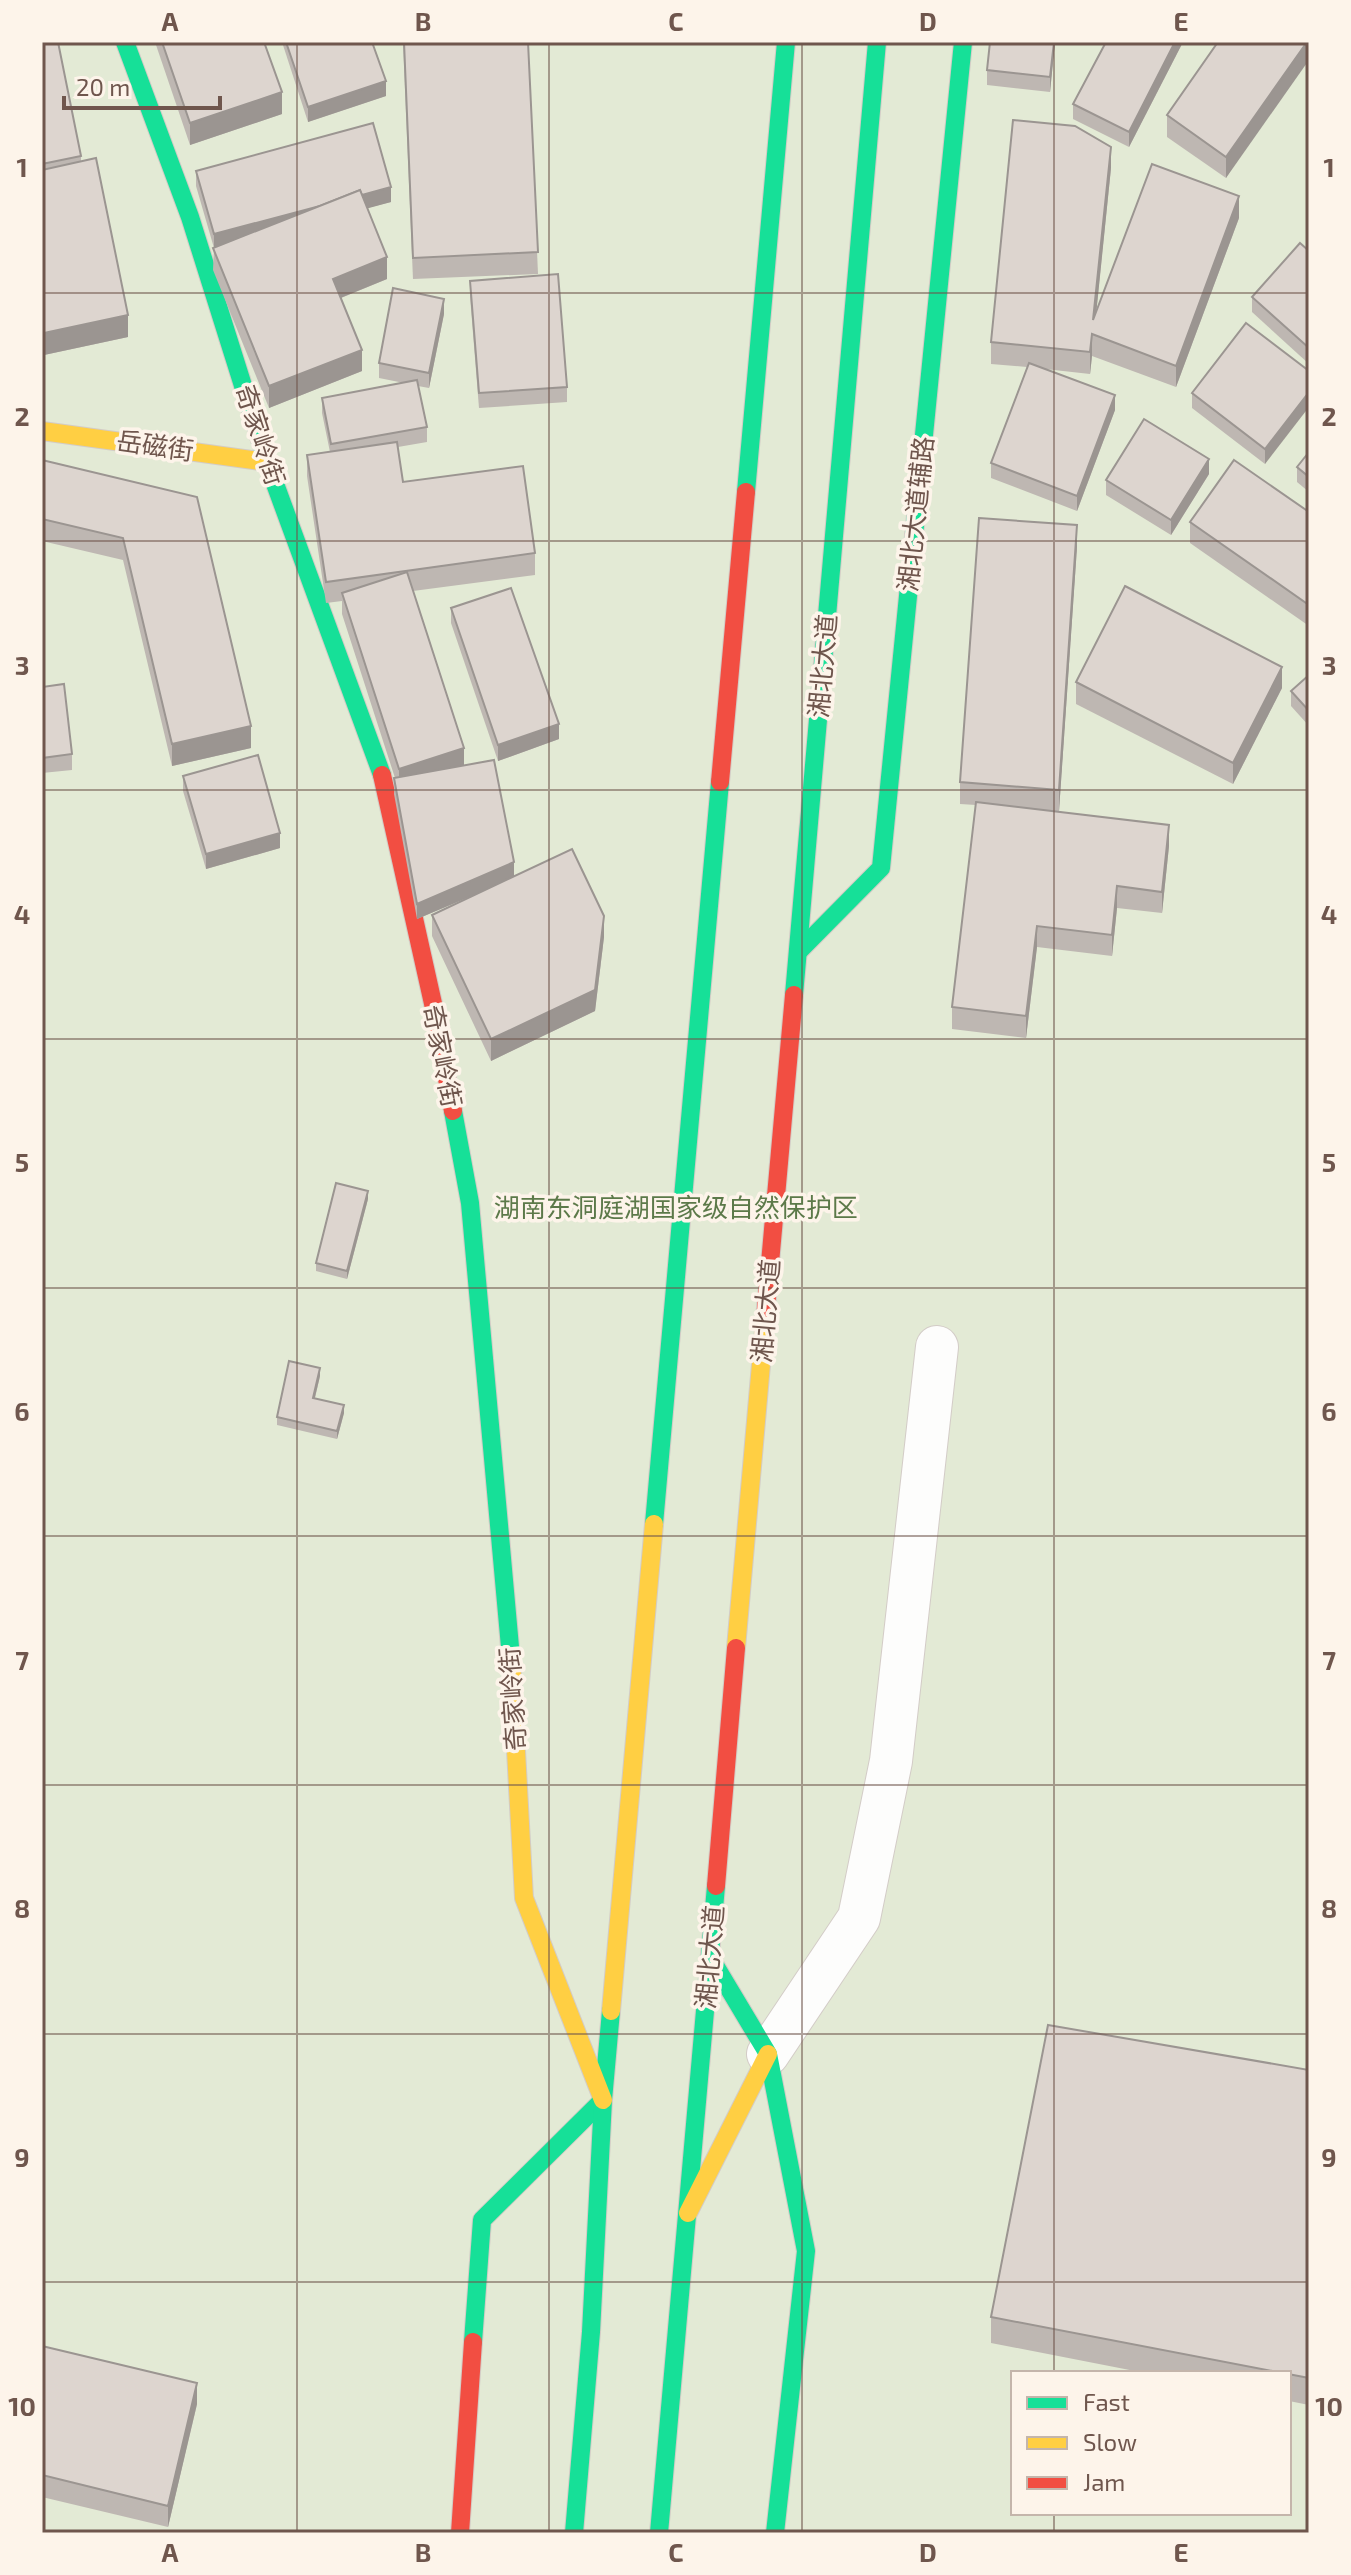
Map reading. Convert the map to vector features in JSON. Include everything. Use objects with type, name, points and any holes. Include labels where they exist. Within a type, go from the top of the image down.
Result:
[{"type":"main road","name":"奇家岭街","points":[[125,42],[190,217],[267,462],[385,784],[434,1008],[470,1203],[512,1666],[524,1898],[603,2100]]},
{"type":"main road","points":[[574,2533],[591,2332],[603,2100],[786,42]]},
{"type":"main road","name":"湘北大道","points":[[659,2533],[877,42]]},
{"type":"main road","name":"湘北大道辅路","points":[[798,952],[881,868],[963,42]]},
{"type":"main road","name":"岳磁街","points":[[42,431],[267,462]]},
{"type":"main road","points":[[710,1957],[768,2054],[806,2251],[775,2533]]},
{"type":"main road","points":[[688,2213],[768,2054]]},
{"type":"main road","points":[[460,2533],[482,2220],[603,2100]]},
{"type":"street","points":[[768,2054],[859,1918],[891,1761],[937,1347]]},
{"type":"green space","name":"湖南东洞庭湖国家级自然保护区","points":[[42,42],[1309,42],[1309,2533],[42,2533]]},
{"type":"building","points":[[42,42],[58,42],[81,156],[42,164]]},
{"type":"building","points":[[162,42],[264,42],[282,92],[190,123]]},
{"type":"building","points":[[286,42],[372,42],[386,81],[308,107]]},
{"type":"building","points":[[404,42],[528,42],[538,252],[413,258]]},
{"type":"building","points":[[990,42],[1054,42],[1050,77],[987,70]]},
{"type":"building","points":[[1106,42],[1175,42],[1129,132],[1073,104]]},
{"type":"building","points":[[1218,42],[1307,42],[1226,157],[1167,115]]},
{"type":"building","points":[[1013,120],[1075,126],[1111,147],[1093,320],[1152,164],[1239,196],[1176,366],[1092,334],[1090,352],[991,342]]},
{"type":"building","points":[[373,123],[391,187],[362,195],[360,190],[320,206],[214,234],[196,171]]},
{"type":"building","points":[[96,158],[128,315],[44,333],[42,170]]},
{"type":"building","points":[[360,190],[387,257],[333,279],[362,350],[269,386],[213,248]]},
{"type":"building","points":[[1300,243],[1309,251],[1309,348],[1252,297]]},
{"type":"building","points":[[558,274],[567,387],[479,393],[470,281]]},
{"type":"building","points":[[393,288],[444,299],[429,373],[379,363]]},
{"type":"building","points":[[1246,323],[1309,371],[1309,392],[1265,449],[1192,393]]},
{"type":"building","points":[[1029,363],[1115,395],[1077,496],[991,463]]},
{"type":"building","points":[[417,380],[427,427],[331,444],[322,398]]},
{"type":"building","points":[[1144,419],[1209,459],[1171,520],[1106,480]]},
{"type":"building","points":[[397,442],[403,482],[523,466],[535,553],[326,582],[307,455]]},
{"type":"building","points":[[1309,452],[1309,477],[1297,467]]},
{"type":"building","points":[[42,460],[197,497],[251,726],[172,744],[123,538],[42,519]]},
{"type":"building","points":[[1234,460],[1309,512],[1309,605],[1190,522]]},
{"type":"building","points":[[979,518],[1077,525],[1059,790],[960,782]]},
{"type":"building","points":[[407,572],[464,748],[399,769],[342,593]]},
{"type":"building","points":[[1125,586],[1282,667],[1233,763],[1076,682]]},
{"type":"building","points":[[511,588],[559,724],[498,745],[451,608]]},
{"type":"building","points":[[1309,675],[1309,711],[1291,691]]},
{"type":"building","points":[[64,684],[72,754],[42,758],[42,687]]},
{"type":"building","points":[[258,755],[280,833],[206,854],[183,776]]},
{"type":"building","points":[[494,760],[514,862],[417,904],[394,778]]},
{"type":"building","points":[[976,802],[1169,825],[1162,892],[1117,886],[1112,935],[1037,926],[1026,1016],[952,1007]]},
{"type":"building","points":[[572,849],[604,916],[595,990],[491,1039],[432,915]]},
{"type":"building","points":[[336,1183],[368,1191],[347,1271],[316,1263]]},
{"type":"building","points":[[289,1361],[320,1368],[313,1398],[344,1405],[337,1431],[277,1417]]},
{"type":"building","points":[[1048,2025],[1309,2070],[1309,2378],[1291,2375],[1291,2371],[1273,2371],[991,2317]]},
{"type":"building","points":[[42,2346],[197,2383],[168,2506],[42,2475]]},
{"type":"traffic: fast","points":[[125,42],[190,217],[267,462],[382,775]]},
{"type":"traffic: fast","points":[[746,492],[786,42]]},
{"type":"traffic: fast","points":[[794,995],[877,42]]},
{"type":"traffic: fast","points":[[798,952],[881,868],[963,42]]},
{"type":"traffic: fast","points":[[654,1524],[720,782]]},
{"type":"traffic: fast","points":[[453,1111],[470,1203],[511,1658]]},
{"type":"traffic: fast","points":[[659,2533],[716,1886]]},
{"type":"traffic: fast","points":[[710,1957],[768,2054],[806,2251],[775,2533]]},
{"type":"traffic: fast","points":[[574,2533],[591,2332],[603,2100],[611,2011]]},
{"type":"traffic: fast","points":[[473,2342],[482,2220],[603,2100]]},
{"type":"traffic: slow","points":[[42,431],[267,462]]},
{"type":"traffic: slow","points":[[736,1648],[765,1319]]},
{"type":"traffic: slow","points":[[611,2011],[654,1524]]},
{"type":"traffic: slow","points":[[511,1658],[524,1898],[603,2100]]},
{"type":"traffic: slow","points":[[688,2213],[768,2054]]},
{"type":"traffic: jam","points":[[720,782],[746,492]]},
{"type":"traffic: jam","points":[[382,775],[434,1008],[453,1111]]},
{"type":"traffic: jam","points":[[765,1319],[794,995]]},
{"type":"traffic: jam","points":[[716,1886],[736,1648]]},
{"type":"traffic: jam","points":[[460,2533],[473,2342]]}]
